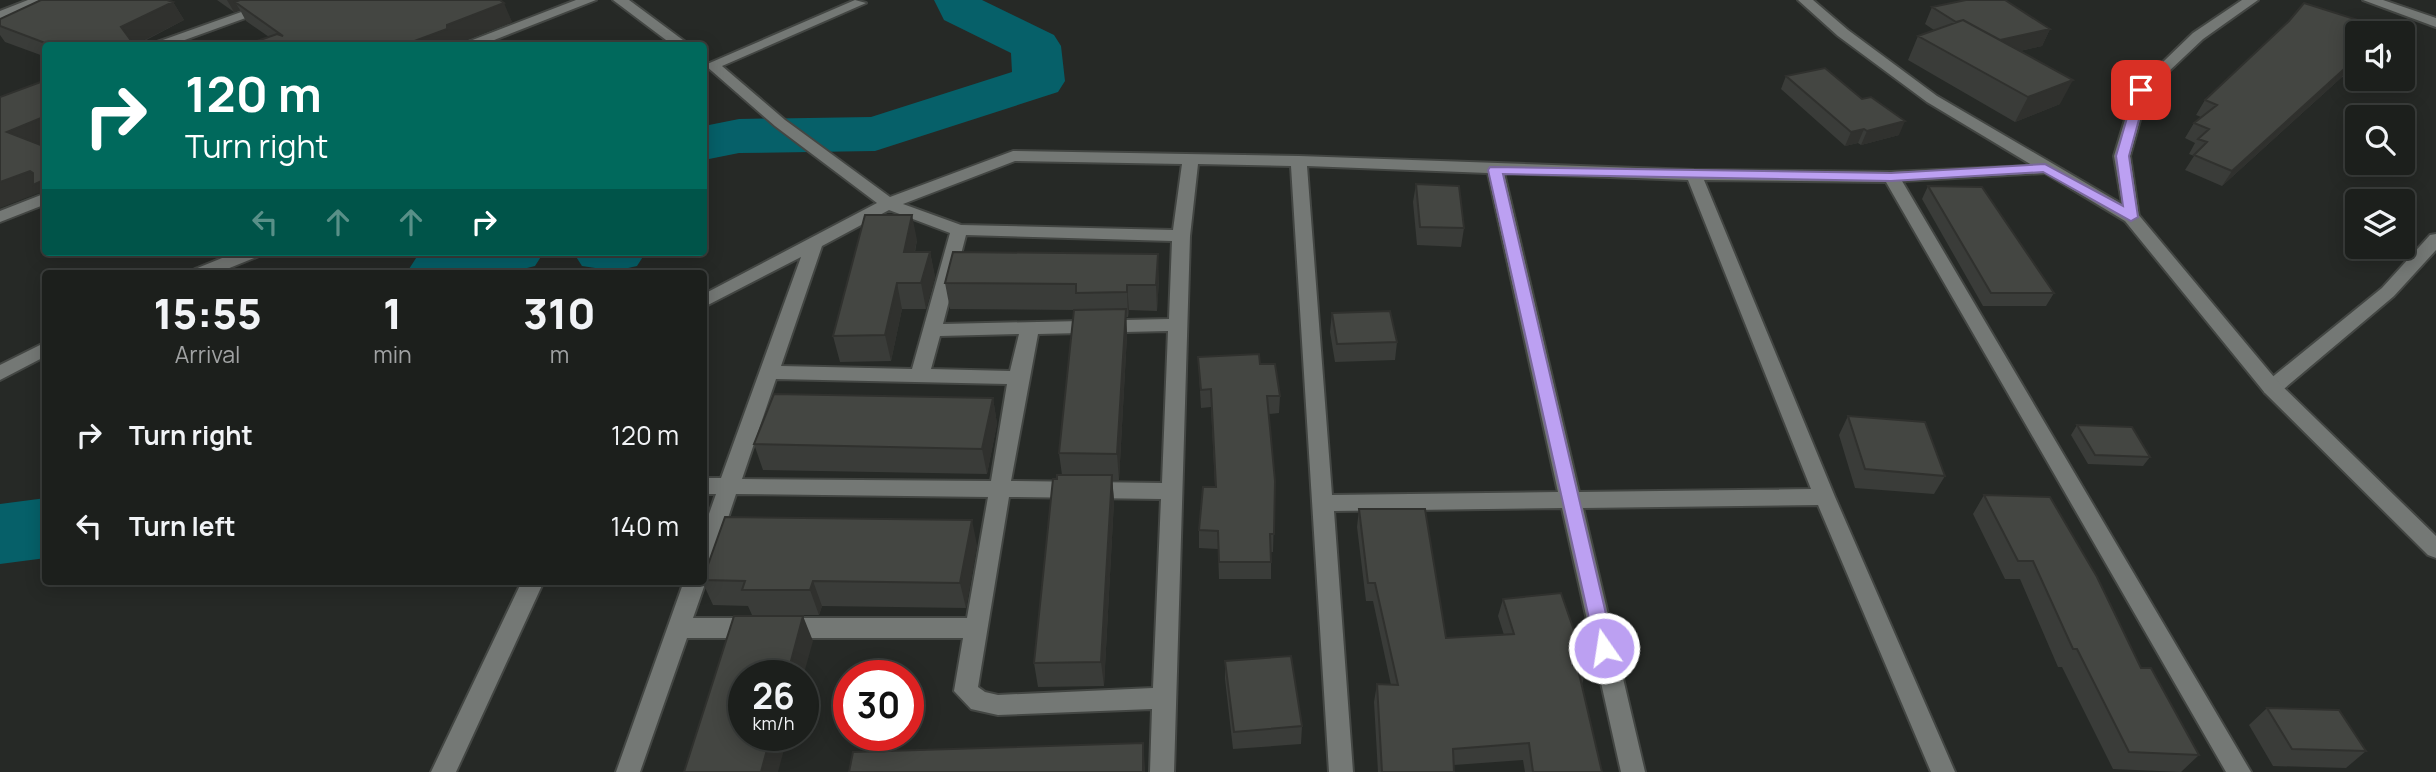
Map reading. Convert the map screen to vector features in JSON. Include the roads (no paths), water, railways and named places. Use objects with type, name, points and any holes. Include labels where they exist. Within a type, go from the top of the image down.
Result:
[{"type":"street","points":[[0,16],[40,0]]},
{"type":"street","points":[[165,42],[288,0]]},
{"type":"street","points":[[475,42],[589,0]]},
{"type":"street","points":[[620,0],[678,42]]},
{"type":"street","points":[[1805,0],[1843,33],[1932,99],[2131,217],[2272,388],[2436,549]]},
{"type":"street","points":[[2131,217],[2122,156],[2141,90],[2198,36],[2251,0]]},
{"type":"street","points":[[2370,0],[2436,23]]},
{"type":"street","points":[[707,64],[859,4]]},
{"type":"street","points":[[707,65],[888,204],[959,230],[1181,236]]},
{"type":"street","points":[[707,299],[888,204],[1013,156],[1299,161],[1694,175],[1891,177],[2045,168]]},
{"type":"street","points":[[1162,772],[1181,236],[1191,160]]},
{"type":"street","points":[[1299,161],[1341,772]]},
{"type":"street","points":[[1495,170],[1633,772]]},
{"type":"street","points":[[1694,175],[1825,497],[1943,772]]},
{"type":"street","points":[[1891,177],[2239,772]]},
{"type":"street","points":[[0,217],[42,200]]},
{"type":"street","points":[[920,376],[959,230]]},
{"type":"street","points":[[2272,388],[2388,292],[2436,239]]},
{"type":"street","points":[[707,548],[814,244]]},
{"type":"street","points":[[208,270],[243,256]]},
{"type":"street","points":[[933,330],[1178,325]]},
{"type":"street","points":[[1030,328],[1018,378],[966,691],[979,702],[998,705],[1165,698]]},
{"type":"street","points":[[0,373],[42,350]]},
{"type":"street","points":[[769,372],[1018,378]]},
{"type":"street","points":[[707,486],[1172,491]]},
{"type":"street","points":[[1324,503],[1825,497]]},
{"type":"street","points":[[443,772],[531,585]]},
{"type":"street","points":[[628,772],[694,585]]},
{"type":"street","points":[[679,628],[978,628]]},
{"type":"waterway","points":[[707,142],[739,136],[875,134],[1039,81],[1036,46],[961,10],[958,0]]},
{"type":"waterway","points":[[440,270],[496,256]]},
{"type":"waterway","points":[[0,534],[42,529]]}]
